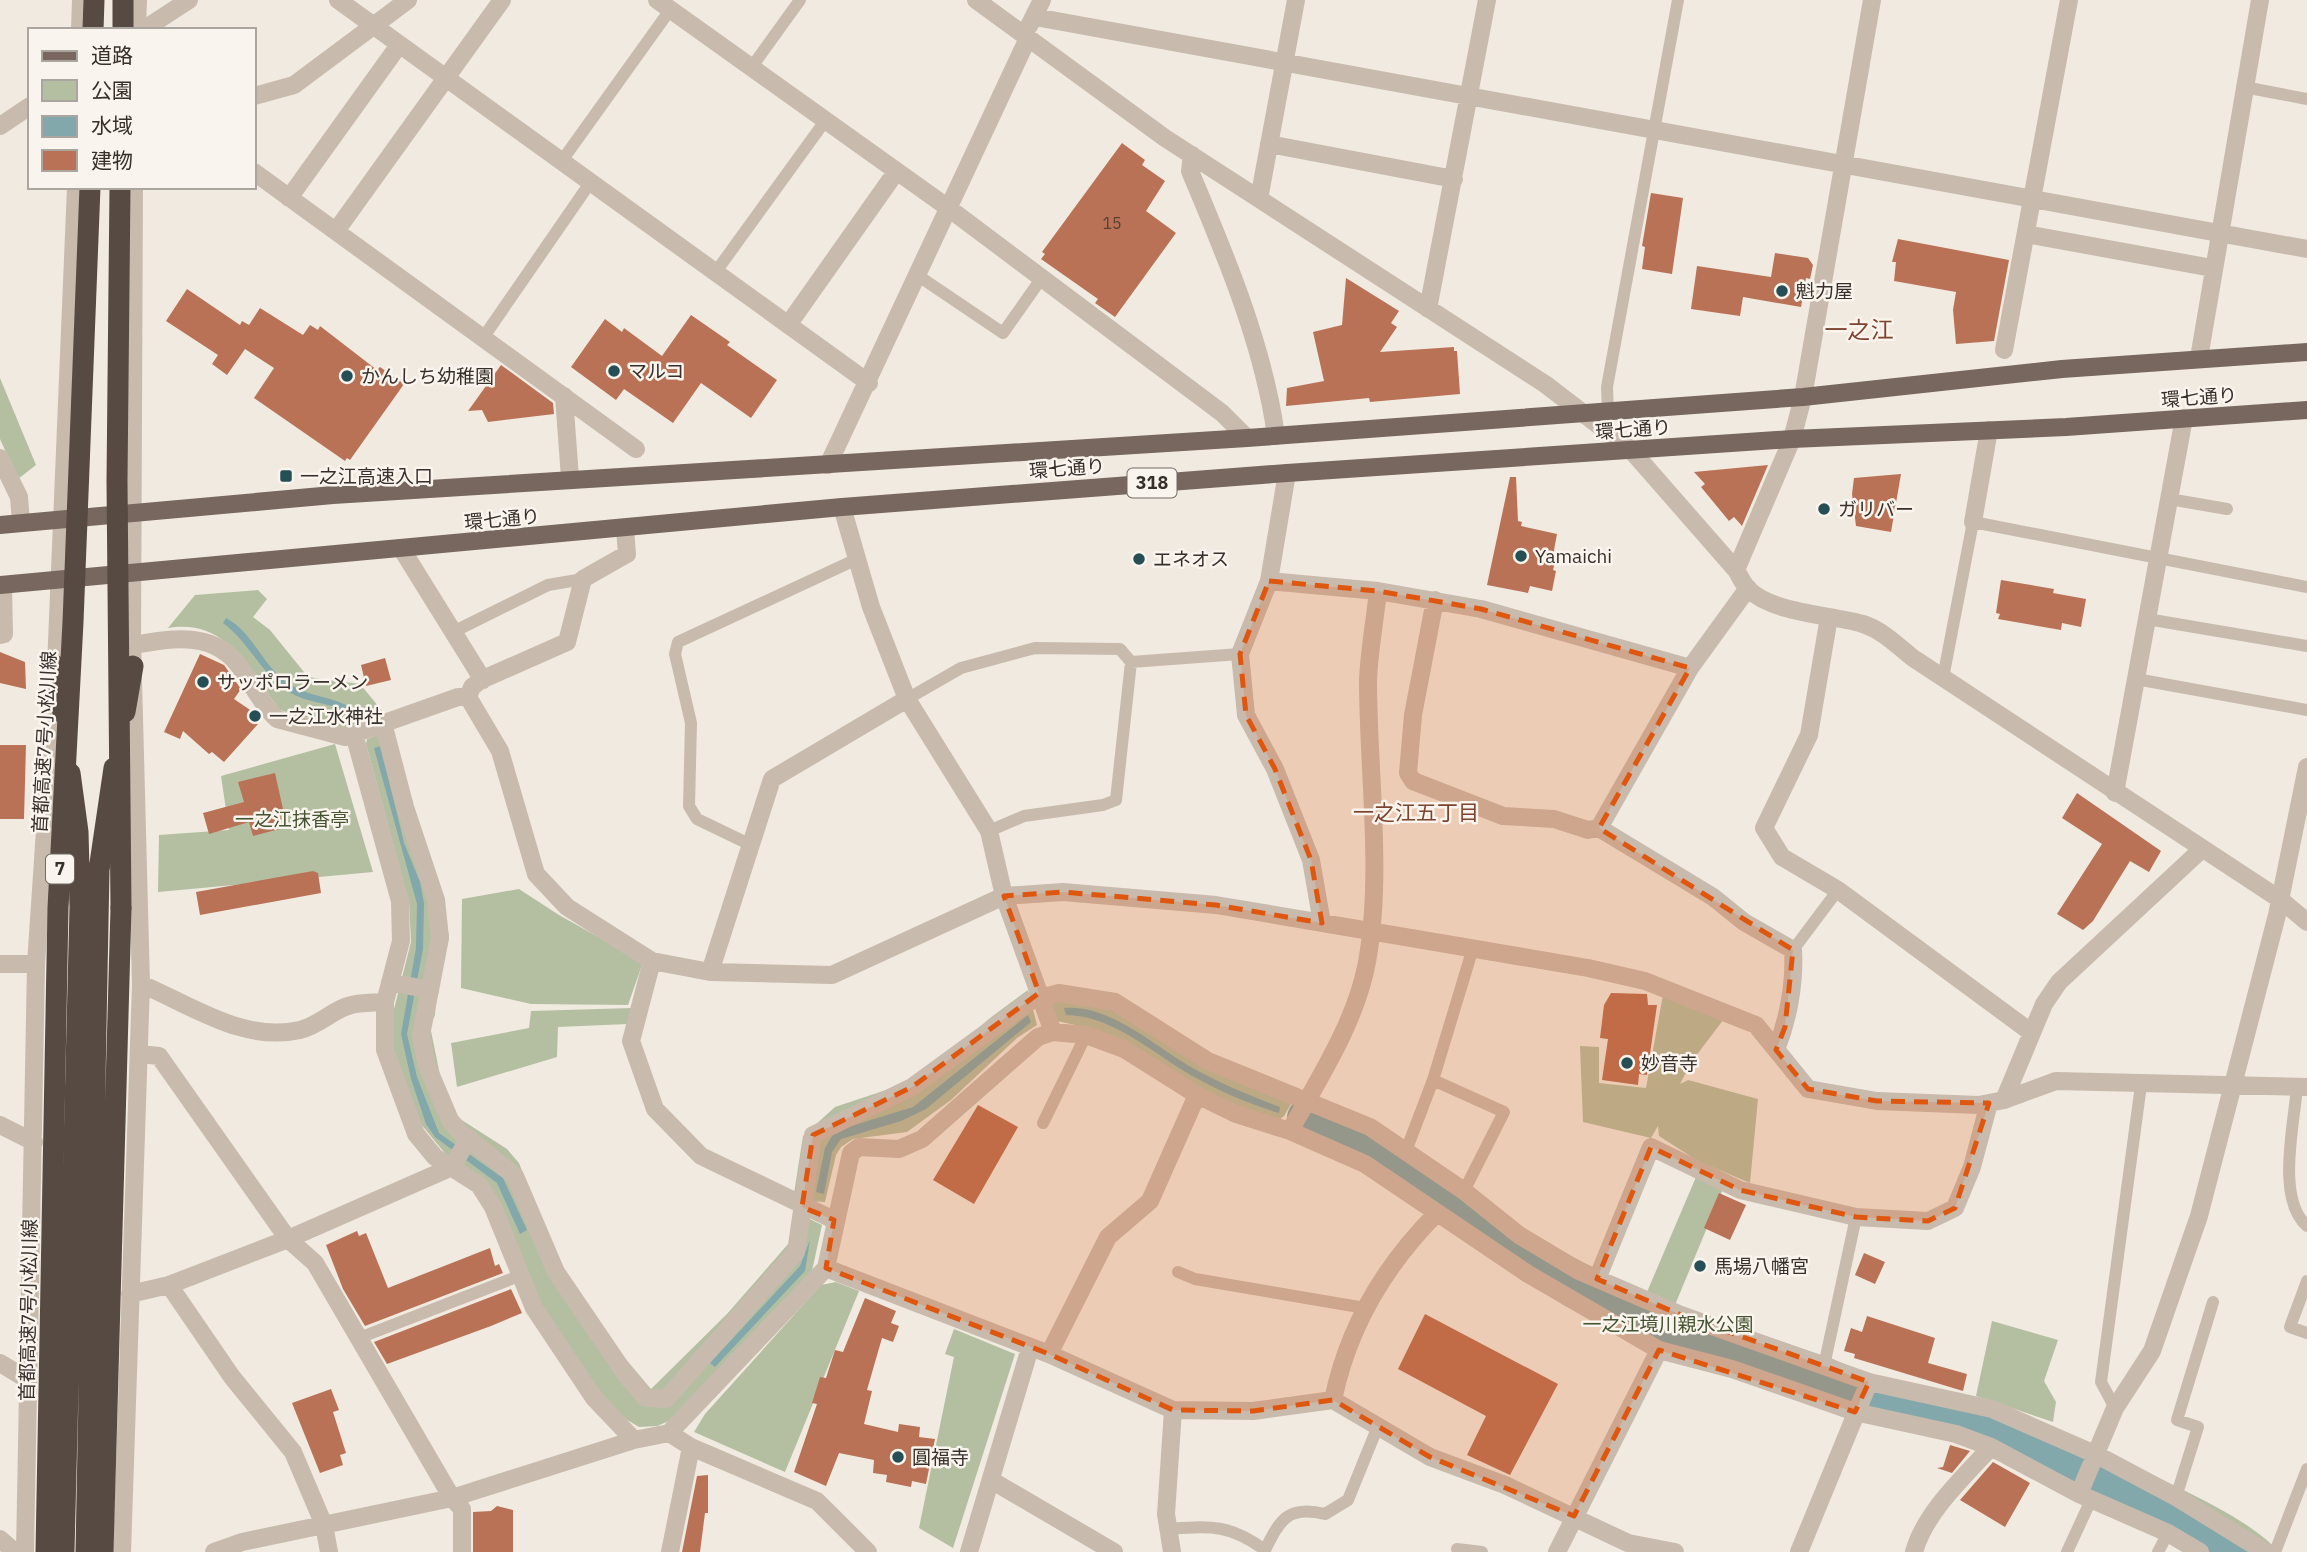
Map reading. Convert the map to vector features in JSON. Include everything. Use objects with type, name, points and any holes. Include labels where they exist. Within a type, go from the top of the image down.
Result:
[{"type":"highway","points":[[93,28],[94,0]]},
{"type":"highway","points":[[123,0],[123,28]]},
{"type":"highway","name":"首都高速7号小松川線","points":[[46,1552],[58,908],[73,622],[90,189]]},
{"type":"highway","points":[[103,1552],[121,908],[117,481],[120,189]]},
{"type":"highway","points":[[64,1552],[89,908],[133,656]]},
{"type":"highway","points":[[56,666],[89,908],[86,1552]]},
{"type":"main road","name":"環七通り","points":[[0,525],[570,478],[828,465],[1247,438],[1803,397],[1955,378],[2307,352]]},
{"type":"main road","name":"環七通り","points":[[1,585],[842,507],[1287,473],[1792,439],[2307,410]]},
{"type":"street","points":[[80,28],[81,0]]},
{"type":"street","points":[[137,28],[138,0]]},
{"type":"street","points":[[146,28],[189,0]]},
{"type":"street","points":[[338,0],[869,383]]},
{"type":"street","points":[[256,95],[294,85],[408,0]]},
{"type":"street","points":[[335,231],[502,0]]},
{"type":"street","points":[[976,0],[1192,155],[1545,384],[1584,413],[1631,450],[1736,570],[1748,589],[1766,600],[1865,625],[2201,850],[2281,900],[2307,922]]},
{"type":"street","points":[[1259,199],[1296,0]]},
{"type":"street","points":[[1428,309],[1487,0]]},
{"type":"street","points":[[1736,570],[1792,439],[1803,397],[1872,0]]},
{"type":"street","points":[[2004,350],[2069,0]]},
{"type":"street","points":[[2199,358],[2212,268],[2260,0]]},
{"type":"street","points":[[664,5],[947,207],[1222,413],[1247,438]]},
{"type":"street","points":[[828,465],[869,383],[1038,8],[1284,62],[2307,249]]},
{"type":"street","points":[[289,198],[399,45]]},
{"type":"street","points":[[0,126],[28,107]]},
{"type":"street","points":[[1269,144],[1454,179]]},
{"type":"street","points":[[1192,155],[1189,171],[1230,267],[1272,408],[1276,436]]},
{"type":"street","points":[[788,326],[896,172]]},
{"type":"street","points":[[256,173],[636,449]]},
{"type":"street","points":[[25,1552],[36,964],[61,579],[76,189]]},
{"type":"street","points":[[122,1552],[141,984],[132,572],[134,189]]},
{"type":"street","points":[[2026,234],[2212,268]]},
{"type":"street","points":[[564,397],[570,478]]},
{"type":"street","points":[[2115,793],[2184,418]]},
{"type":"street","points":[[1973,522],[1989,430]]},
{"type":"street","points":[[0,458],[19,497],[21,523]]},
{"type":"street","points":[[1287,473],[1269,581],[1240,654],[1246,715],[1275,769],[1311,860],[1322,923]]},
{"type":"street","points":[[354,734],[400,901],[401,941],[396,983],[385,1002],[385,1050],[416,1134],[435,1157],[460,1152],[515,1176],[556,1272],[626,1375],[646,1398],[666,1399],[796,1252],[851,1153],[859,1147],[899,1149],[922,1139],[1038,1037],[1043,1011],[1004,896],[989,831],[907,699],[871,607],[842,507]]},
{"type":"street","points":[[468,697],[472,687],[483,680],[567,642],[583,579],[627,554],[625,529]]},
{"type":"street","points":[[401,548],[483,680]]},
{"type":"street","points":[[1269,581],[1378,591],[1481,609],[1689,668]]},
{"type":"street","points":[[0,635],[4,634],[1,585]]},
{"type":"street","points":[[1435,600],[1413,715],[1408,773],[1413,780],[1503,816],[1554,819],[1588,831],[1599,828],[1689,668],[1748,589]]},
{"type":"street","points":[[1290,1131],[1355,1008],[1367,964],[1372,931],[1373,797],[1368,679],[1378,591]]},
{"type":"street","points":[[1829,617],[1809,735],[1764,828],[1782,857],[1838,890],[2032,1032]]},
{"type":"street","points":[[133,656],[180,637],[216,644],[240,666],[276,719],[345,737],[458,697],[468,697]]},
{"type":"street","points":[[468,697],[500,751],[536,874],[567,907],[652,961],[710,972],[832,975],[1004,896],[1063,892],[1216,905],[1473,948],[1645,981],[1756,1025],[1808,1089],[1877,1101],[1996,1102],[2056,1081],[2232,1088],[2302,1087]]},
{"type":"street","points":[[710,972],[772,779],[907,699]]},
{"type":"street","points":[[383,723],[405,807],[436,901],[440,938],[426,989],[421,1026],[428,1066],[460,1152],[494,1208],[534,1308],[572,1368],[603,1408],[634,1440]]},
{"type":"street","points":[[2085,1493],[2115,1408],[2152,1351],[2199,1216],[2281,900],[2307,770]]},
{"type":"street","points":[[1599,828],[1713,897],[1744,922],[1793,950],[1794,964],[1785,1027],[1776,1049]]},
{"type":"street","points":[[1597,1279],[1651,1147],[1740,1189],[1856,1217],[1928,1222],[1955,1208],[1996,1102],[2044,1004],[2059,982],[2201,850]]},
{"type":"street","points":[[652,961],[631,1041],[655,1109],[701,1156],[818,1214]]},
{"type":"street","points":[[0,964],[36,964]]},
{"type":"street","points":[[396,983],[426,989]]},
{"type":"street","points":[[141,984],[241,1028],[273,1032],[299,1030],[325,1021],[346,1006],[385,1002]]},
{"type":"street","points":[[826,1268],[818,1214],[813,1135],[912,1087],[1043,1011],[1059,993],[1115,1002],[1208,1060],[1370,1127],[1464,1191],[1519,1235],[1597,1279],[1681,1315],[1824,1366],[1863,1395],[1991,1447],[2168,1533],[2200,1552]]},
{"type":"street","points":[[1043,1011],[1086,1035],[1124,1049],[1197,1095],[1236,1114],[1290,1131],[1365,1164],[1528,1274],[1659,1350],[1732,1369],[1863,1395],[1992,1409],[2095,1461],[2176,1497],[2265,1552]]},
{"type":"street","points":[[140,1054],[159,1056],[288,1238],[315,1263],[462,1509],[462,1552]]},
{"type":"street","points":[[1049,1354],[1108,1237],[1150,1201],[1197,1095]]},
{"type":"street","points":[[0,1125],[34,1142]]},
{"type":"street","points":[[130,1294],[169,1285],[288,1238],[460,1152]]},
{"type":"street","points":[[1333,1400],[1338,1374],[1375,1287],[1408,1242],[1437,1213]]},
{"type":"street","points":[[826,1268],[1049,1354],[1173,1410],[1253,1411],[1333,1400],[1430,1457],[1505,1485],[1628,1543],[1675,1552]]},
{"type":"street","points":[[215,1552],[242,1542],[453,1498],[634,1440],[669,1433],[826,1268]]},
{"type":"street","points":[[169,1285],[232,1377],[293,1452],[324,1525],[329,1552]]},
{"type":"street","points":[[969,1552],[1030,1348]]},
{"type":"street","points":[[1557,1552],[1659,1350]]},
{"type":"street","points":[[0,1363],[27,1380]]},
{"type":"street","points":[[1799,1552],[1863,1395]]},
{"type":"street","points":[[1172,1552],[1166,1514],[1173,1410]]},
{"type":"street","points":[[669,1433],[691,1447],[817,1502],[868,1552]]},
{"type":"street","points":[[670,1552],[691,1447]]},
{"type":"street","points":[[1914,1552],[1929,1522],[1952,1489],[1991,1447]]},
{"type":"street","points":[[991,1480],[1114,1552]]},
{"type":"street","points":[[0,1539],[15,1552]]},
{"type":"lane","points":[[751,68],[800,0]]},
{"type":"lane","points":[[1608,411],[1607,387],[1678,0]]},
{"type":"lane","points":[[561,162],[664,5]]},
{"type":"lane","points":[[2245,87],[2307,99]]},
{"type":"lane","points":[[715,273],[825,121]]},
{"type":"lane","points":[[483,338],[590,183]]},
{"type":"lane","points":[[917,275],[1003,332],[1041,279]]},
{"type":"lane","points":[[2169,499],[2227,509]]},
{"type":"lane","points":[[1943,678],[1973,522],[2307,587]]},
{"type":"lane","points":[[751,845],[697,819],[689,806],[691,723],[676,654],[678,642],[857,559]]},
{"type":"lane","points":[[453,632],[548,585],[583,579]]},
{"type":"lane","points":[[2147,619],[2307,646]]},
{"type":"lane","points":[[907,699],[961,668],[1035,648],[1120,649],[1131,662],[1116,800],[1104,805],[1024,816],[989,831]]},
{"type":"lane","points":[[1131,662],[1240,654]]},
{"type":"lane","points":[[2136,679],[2307,710]]},
{"type":"lane","points":[[1793,950],[1838,890]]},
{"type":"lane","points":[[1406,1152],[1433,1080],[1473,948]]},
{"type":"lane","points":[[1043,1123],[1086,1035]]},
{"type":"lane","points":[[1433,1080],[1504,1112],[1464,1191]]},
{"type":"lane","points":[[2115,1408],[2101,1382],[2124,1231],[2141,1085]]},
{"type":"lane","points":[[2302,1087],[2288,1195],[2298,1218],[2307,1226]]},
{"type":"lane","points":[[1824,1366],[1856,1217]]},
{"type":"lane","points":[[1178,1272],[1195,1279],[1366,1308]]},
{"type":"lane","points":[[359,1338],[519,1276]]},
{"type":"lane","points":[[2307,1281],[2290,1328],[2307,1333]]},
{"type":"lane","points":[[2176,1497],[2198,1427],[2177,1420],[2213,1302]]},
{"type":"lane","points":[[1168,1529],[1223,1527],[1246,1536],[1265,1551],[1287,1515],[1299,1510],[1325,1514],[1348,1500],[1378,1426]]},
{"type":"lane","points":[[2275,1552],[2307,1469]]},
{"type":"lane","points":[[2067,1552],[2085,1493]]},
{"type":"lane","points":[[2158,1552],[2168,1533]]},
{"type":"lane","points":[[1457,1549],[1482,1552]]},
{"type":"highlighted area","points":[[1269,581],[1378,591],[1481,609],[1690,668],[1599,828],[1793,950],[1785,1027],[1776,1050],[1808,1089],[1877,1101],[1989,1103],[1955,1208],[1928,1221],[1856,1217],[1740,1190],[1651,1147],[1597,1279],[1681,1315],[1869,1382],[1855,1412],[1659,1350],[1574,1516],[1430,1457],[1333,1400],[1253,1411],[1173,1410],[1049,1354],[826,1268],[834,1220],[802,1207],[813,1135],[912,1087],[1039,993],[1004,896],[1063,892],[1216,905],[1322,923],[1311,860],[1275,769],[1246,715],[1240,654]]},
{"type":"green space","points":[[0,378],[36,465],[18,479],[0,439]]},
{"type":"green space","points":[[258,590],[267,599],[253,617],[270,630],[308,677],[360,684],[384,713],[345,728],[280,710],[247,664],[222,639],[189,627],[168,628],[195,595]]},
{"type":"green space","points":[[391,729],[407,792],[444,901],[449,938],[437,982],[435,1015],[430,1026],[441,1080],[457,1117],[507,1149],[519,1163],[556,1258],[612,1343],[651,1389],[727,1314],[789,1243],[797,1213],[822,1225],[812,1271],[669,1421],[657,1426],[639,1427],[614,1412],[541,1306],[510,1232],[420,1123],[393,1048],[393,1013],[411,942],[409,902],[366,744],[367,739]]},
{"type":"green space","name":"一之江抹香亭","points":[[335,744],[373,872],[158,892],[159,835],[229,830],[221,776]]},
{"type":"green space","points":[[519,889],[559,915],[643,962],[628,1005],[531,1004],[461,988],[462,899]]},
{"type":"green space","points":[[1043,986],[1117,1000],[1204,1055],[1299,1090],[1284,1116],[1278,1121],[1237,1108],[1115,1038],[1098,1030],[1057,1021]]},
{"type":"green space","points":[[1028,990],[1037,1025],[1017,1038],[951,1100],[907,1132],[853,1139],[841,1147],[836,1155],[825,1202],[793,1200],[803,1136],[835,1107],[922,1078],[990,1018]]},
{"type":"green space","points":[[1663,995],[1724,1019],[1692,1061],[1680,1084],[1688,1080],[1758,1099],[1750,1183],[1698,1161],[1659,1136],[1658,1126],[1651,1138],[1583,1122],[1580,1046],[1599,1047],[1599,1083],[1646,1088]]},
{"type":"green space","points":[[632,1008],[628,1024],[558,1027],[557,1057],[457,1087],[451,1043],[529,1028],[531,1011]]},
{"type":"green space","name":"一之江境川親水公園","points":[[1314,1097],[1518,1227],[1647,1292],[1696,1177],[1723,1189],[1675,1305],[1833,1359],[1889,1385],[2082,1443],[2068,1480],[1988,1436],[1953,1424],[1871,1406],[1735,1361],[1660,1343],[1555,1284],[1408,1182],[1341,1143],[1299,1129]]},
{"type":"green space","points":[[836,1282],[859,1291],[785,1472],[694,1432],[705,1414],[821,1285]]},
{"type":"green space","points":[[1992,1321],[2058,1340],[2044,1381],[2056,1402],[2053,1422],[1976,1396]]},
{"type":"green space","points":[[954,1329],[1015,1354],[953,1548],[919,1528],[954,1357],[945,1354]]},
{"type":"green space","points":[[2116,1458],[2226,1512],[2247,1525],[2279,1552],[2215,1552],[2168,1525],[2100,1495]]},
{"type":"water","points":[[226,618],[244,632],[272,669],[289,684],[348,706],[364,721],[358,723],[352,716],[336,707],[299,697],[281,686],[223,623]]},
{"type":"water","points":[[381,746],[404,843],[420,882],[424,903],[423,949],[407,1034],[417,1077],[439,1133],[503,1178],[527,1230],[520,1234],[497,1183],[435,1137],[426,1124],[411,1079],[401,1034],[416,948],[417,904],[374,748]]},
{"type":"water","points":[[1064,1008],[1100,1013],[1118,1021],[1200,1072],[1280,1107],[1279,1113],[1209,1085],[1119,1030],[1085,1017],[1066,1015]]},
{"type":"water","points":[[1028,1015],[1031,1022],[926,1109],[901,1121],[841,1139],[832,1152],[824,1194],[816,1192],[825,1148],[835,1131],[913,1107]]},
{"type":"water","points":[[810,1240],[805,1271],[715,1367],[710,1363],[800,1266]]},
{"type":"building","points":[[1122,143],[1145,160],[1142,165],[1165,181],[1146,211],[1176,233],[1115,317],[1095,303],[1098,299],[1041,259],[1045,254],[1042,252]]},
{"type":"building","points":[[1651,193],[1683,198],[1672,274],[1642,269],[1645,247],[1642,246]]},
{"type":"building","points":[[1898,239],[2009,260],[1994,341],[1956,344],[1953,310],[1956,292],[1894,281],[1896,262],[1892,262]]},
{"type":"building","points":[[1775,253],[1808,258],[1813,265],[1810,279],[1806,278],[1801,307],[1743,297],[1740,316],[1691,309],[1697,266],[1771,277]]},
{"type":"building","points":[[1346,278],[1399,311],[1391,323],[1397,327],[1380,352],[1454,347],[1454,351],[1457,351],[1460,394],[1370,402],[1369,398],[1286,406],[1287,388],[1324,381],[1313,332],[1342,325]]},
{"type":"building","points":[[187,289],[240,325],[242,321],[249,325],[260,308],[303,335],[310,325],[318,330],[320,326],[377,370],[380,367],[404,384],[350,460],[347,458],[345,461],[254,398],[274,368],[245,349],[227,375],[212,364],[218,355],[166,321]]},
{"type":"building","points":[[691,315],[730,342],[727,345],[777,380],[751,418],[701,383],[673,423],[624,389],[616,400],[571,367],[605,319],[622,332],[624,328],[662,356]]},
{"type":"building","points":[[501,365],[553,403],[554,414],[488,422],[482,410],[468,411]]},
{"type":"building","points":[[1768,465],[1742,526],[1734,517],[1729,521],[1701,487],[1705,484],[1694,472]]},
{"type":"building","points":[[1901,474],[1891,532],[1856,526],[1852,494],[1854,478]]},
{"type":"building","points":[[1510,477],[1516,477],[1518,521],[1522,522],[1521,526],[1557,534],[1552,561],[1555,562],[1553,570],[1556,571],[1552,591],[1530,586],[1528,593],[1487,585]]},
{"type":"building","points":[[2001,580],[2054,589],[2053,593],[2086,599],[2081,627],[2062,623],[2061,630],[1998,619],[2000,614],[1996,613]]},
{"type":"building","points":[[0,652],[25,662],[26,689],[0,683]]},
{"type":"building","points":[[200,654],[224,665],[241,689],[234,699],[259,716],[255,723],[258,724],[224,762],[212,752],[209,754],[183,731],[180,739],[164,732]]},
{"type":"building","points":[[385,658],[391,680],[366,686],[361,665]]},
{"type":"building","points":[[0,745],[26,745],[24,819],[0,819]]},
{"type":"building","points":[[275,773],[287,827],[253,836],[249,822],[209,834],[203,813],[244,802],[238,782]]},
{"type":"building","points":[[2077,793],[2161,851],[2149,872],[2130,861],[2093,921],[2083,930],[2057,914],[2102,844],[2062,818]]},
{"type":"building","points":[[313,871],[318,873],[321,893],[200,915],[196,892]]},
{"type":"building","points":[[1611,993],[1647,994],[1648,1005],[1657,1005],[1647,1075],[1639,1074],[1638,1085],[1602,1080],[1608,1039],[1600,1038],[1604,1005]]},
{"type":"building","points":[[978,1105],[1018,1127],[974,1204],[933,1180]]},
{"type":"building","points":[[1719,1193],[1746,1205],[1730,1240],[1704,1228]]},
{"type":"building","points":[[357,1231],[359,1236],[366,1233],[388,1288],[490,1248],[495,1266],[499,1264],[503,1273],[365,1326],[343,1289],[326,1245]]},
{"type":"building","points":[[1864,1253],[1885,1262],[1875,1284],[1855,1275]]},
{"type":"building","points":[[511,1289],[522,1313],[491,1326],[387,1364],[374,1342]]},
{"type":"building","points":[[865,1298],[896,1311],[891,1323],[899,1326],[893,1342],[882,1338],[867,1390],[872,1391],[864,1424],[898,1432],[899,1424],[920,1427],[919,1437],[935,1439],[926,1484],[912,1481],[911,1487],[886,1482],[887,1475],[873,1473],[874,1460],[839,1453],[826,1486],[794,1472],[817,1404],[812,1403],[820,1377],[826,1378],[835,1350],[843,1352]]},
{"type":"building","points":[[1425,1314],[1558,1384],[1510,1475],[1467,1455],[1486,1416],[1398,1369]]},
{"type":"building","points":[[1867,1316],[1935,1338],[1928,1363],[1967,1374],[1963,1391],[1854,1358],[1855,1354],[1844,1351],[1851,1328],[1862,1332]]},
{"type":"building","points":[[331,1389],[339,1410],[333,1412],[346,1453],[340,1455],[343,1465],[320,1473],[292,1403]]},
{"type":"building","points":[[1950,1445],[1970,1451],[1952,1473],[1937,1468],[1943,1467]]},
{"type":"building","points":[[1993,1462],[2030,1483],[2005,1527],[1960,1500]]},
{"type":"building","points":[[708,1475],[708,1513],[705,1513],[700,1552],[682,1552],[697,1476]]},
{"type":"building","points":[[497,1506],[513,1510],[513,1552],[473,1552],[473,1512],[491,1511]]},
{"type":"waterway","points":[[1307,1118],[1332,1126],[1574,1288],[1679,1329],[1883,1401],[1998,1426],[2228,1552]]},
{"type":"place","name":"魁力屋","points":[[1782,291]]},
{"type":"place","name":"マルコ","points":[[614,371]]},
{"type":"place","name":"かんしち幼稚園","points":[[347,376]]},
{"type":"place","name":"一之江高速入口","points":[[286,476]]},
{"type":"place","name":"ガリバー","points":[[1824,509]]},
{"type":"place","name":"Yamaichi","points":[[1521,556]]},
{"type":"place","name":"エネオス","points":[[1139,559]]},
{"type":"place","name":"サッポロラーメン","points":[[203,682]]},
{"type":"place","name":"一之江水神社","points":[[255,716]]},
{"type":"place","name":"妙音寺","points":[[1627,1063]]},
{"type":"place","name":"馬場八幡宮","points":[[1700,1266]]},
{"type":"place","name":"圓福寺","points":[[898,1457]]},
{"type":"district","name":"一之江","points":[[1859,330]]},
{"type":"district","name":"一之江五丁目","points":[[1416,813]]}]
